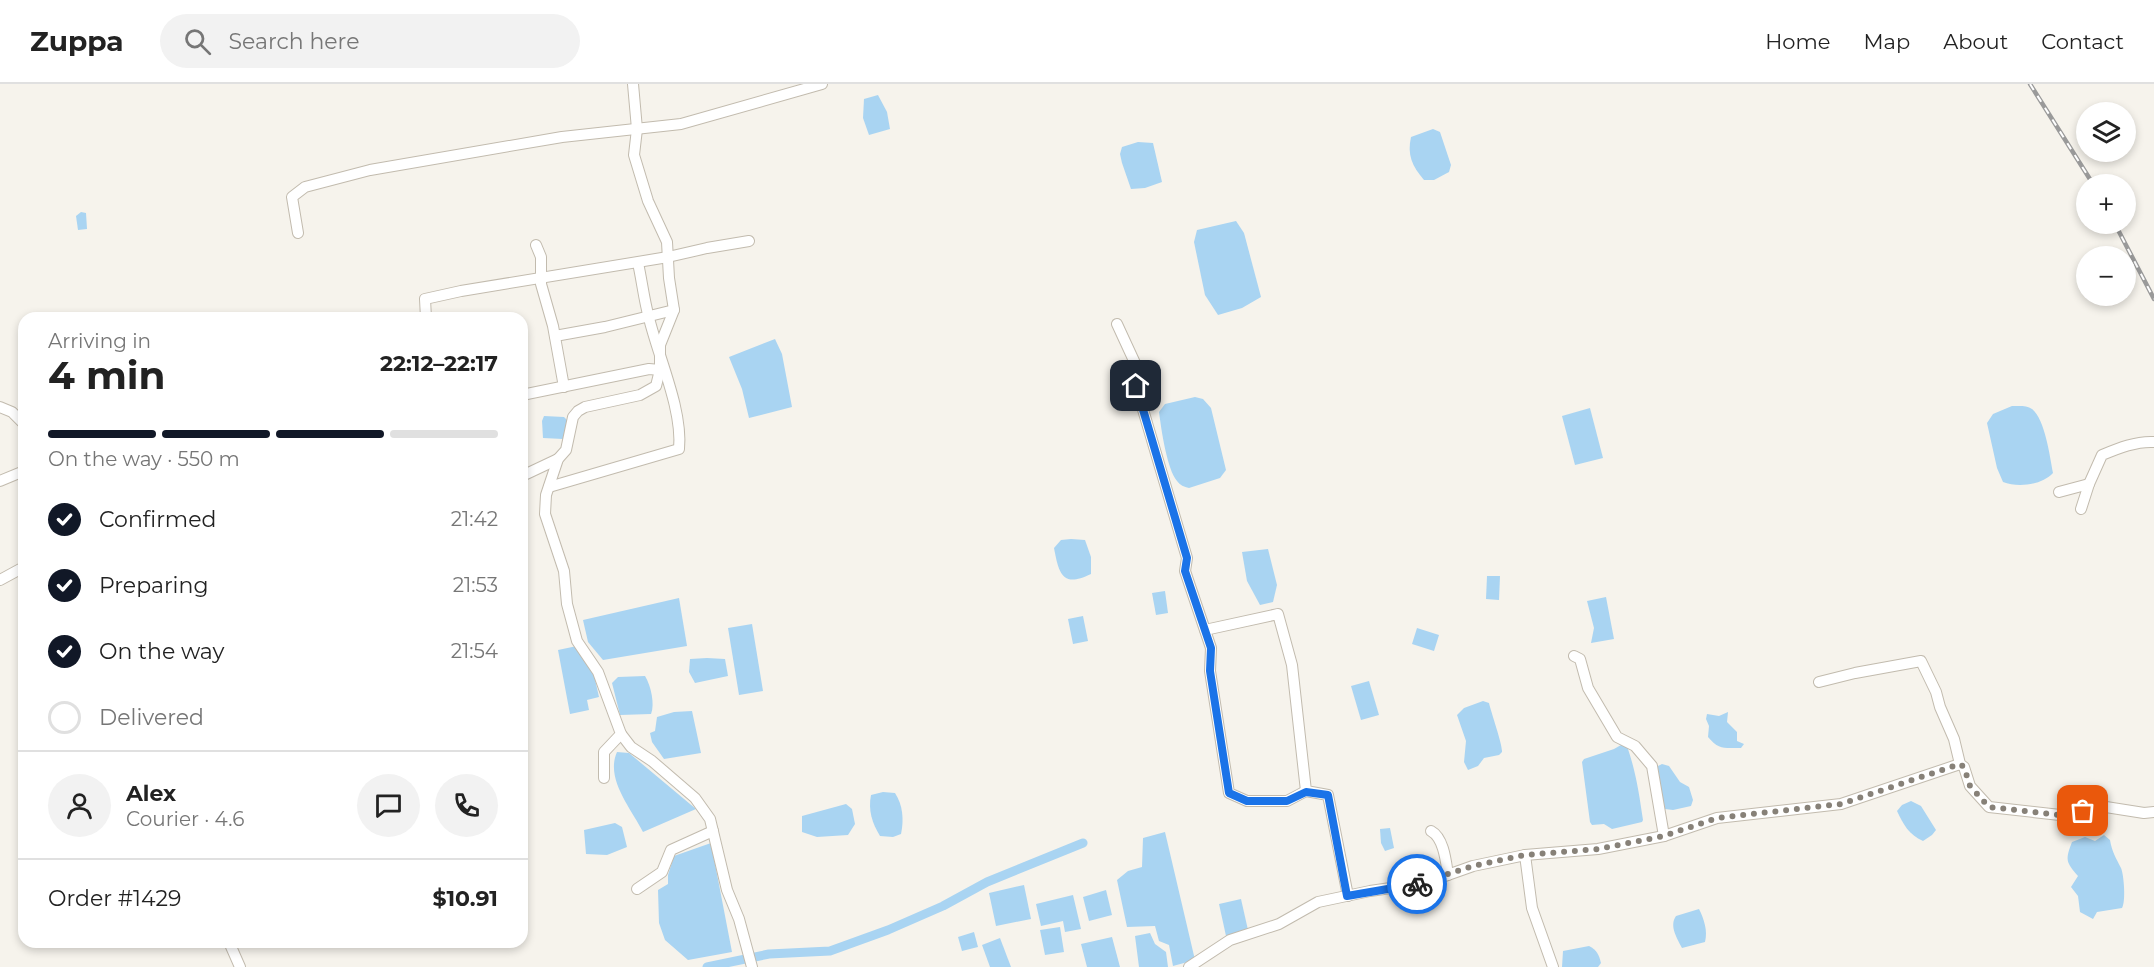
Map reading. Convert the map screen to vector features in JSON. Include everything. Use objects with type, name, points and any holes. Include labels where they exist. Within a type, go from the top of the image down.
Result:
[{"type":"street","points":[[528,473],[558,459],[566,450],[573,417],[578,411],[585,407],[640,395],[656,386],[660,364],[660,345],[675,310],[667,242],[648,201],[634,154],[637,129],[633,84]]},
{"type":"street","points":[[298,233],[292,197],[305,187],[412,162],[480,153],[562,137],[701,120],[822,84]]},
{"type":"street","points":[[426,312],[425,299],[461,291],[668,257],[749,241]]},
{"type":"street","points":[[536,245],[541,257],[541,279],[555,336],[564,387]]},
{"type":"street","points":[[549,487],[679,449],[680,441],[675,412],[648,316],[638,262]]},
{"type":"street","points":[[555,336],[675,310]]},
{"type":"street","points":[[1117,324],[1135,363],[1136,386],[1187,558],[1185,571],[1211,648],[1210,671],[1229,793],[1247,801],[1287,801],[1306,792],[1328,795],[1347,896]]},
{"type":"street","points":[[528,394],[649,369],[660,364]]},
{"type":"street","points":[[0,407],[12,412],[18,418]]},
{"type":"street","points":[[2081,509],[2102,455],[2144,441],[2154,442]]},
{"type":"street","points":[[558,459],[549,487],[544,514],[564,571],[567,604],[577,641],[598,672],[621,734],[631,747],[652,761],[695,798],[711,819],[727,890],[739,919],[750,960]]},
{"type":"street","points":[[0,481],[18,474]]},
{"type":"street","points":[[2059,492],[2090,484]]},
{"type":"street","points":[[0,580],[18,570]]},
{"type":"street","points":[[1204,630],[1278,614],[1292,665],[1306,792]]},
{"type":"street","points":[[1574,656],[1580,659],[1588,688],[1617,737],[1635,746],[1652,766],[1664,836]]},
{"type":"street","points":[[1819,682],[1921,661],[1929,674],[1954,739],[1960,764],[1964,767],[1970,786],[1989,807],[2060,815],[2106,807],[2144,813],[2154,812]]},
{"type":"street","points":[[604,778],[604,752],[621,734]]},
{"type":"street","points":[[1189,967],[1230,940],[1279,924],[1318,902],[1425,883],[1473,866],[1525,855],[1598,849],[1664,836],[1717,818],[1841,804],[1960,764]]},
{"type":"street","points":[[637,889],[662,872],[671,850],[713,831]]},
{"type":"street","points":[[1431,831],[1436,834],[1448,875]]},
{"type":"street","points":[[1525,855],[1532,908],[1553,967]]},
{"type":"street","points":[[232,948],[240,967]]},
{"type":"water","points":[[878,95],[887,112],[890,129],[869,135],[863,118],[864,99]]},
{"type":"water","points":[[1433,129],[1440,132],[1451,165],[1449,172],[1434,180],[1424,180],[1412,160],[1411,137]]},
{"type":"water","points":[[1138,142],[1153,143],[1162,182],[1145,188],[1131,189],[1120,154],[1122,147]]},
{"type":"water","points":[[81,212],[86,213],[87,229],[78,230],[76,216]]},
{"type":"water","points":[[1236,221],[1244,233],[1261,297],[1242,308],[1218,315],[1205,295],[1194,242],[1197,230]]},
{"type":"water","points":[[775,339],[782,354],[792,407],[749,418],[742,389],[729,357]]},
{"type":"water","points":[[1195,397],[1203,399],[1211,408],[1226,470],[1220,478],[1189,488],[1182,486],[1173,476],[1165,448],[1159,412],[1165,404]]},
{"type":"water","points":[[2012,406],[2025,406],[2032,409],[2044,429],[2053,473],[2036,483],[2016,485],[2003,482],[1997,468],[1987,423],[1993,414]]},
{"type":"water","points":[[1590,408],[1603,458],[1575,465],[1562,416]]},
{"type":"water","points":[[544,416],[564,417],[569,422],[563,439],[543,438]]},
{"type":"water","points":[[1061,540],[1085,540],[1091,557],[1091,574],[1074,580],[1068,579],[1060,571],[1054,548]]},
{"type":"water","points":[[1268,549],[1277,585],[1273,602],[1260,605],[1247,581],[1242,552]]},
{"type":"water","points":[[1487,576],[1500,576],[1499,600],[1486,599]]},
{"type":"water","points":[[1165,591],[1168,613],[1156,615],[1152,593]]},
{"type":"water","points":[[1606,597],[1614,639],[1591,643],[1594,628],[1587,601]]},
{"type":"water","points":[[679,598],[687,646],[603,660],[588,642],[583,620]]},
{"type":"water","points":[[1083,616],[1088,641],[1073,644],[1068,619]]},
{"type":"water","points":[[752,624],[763,691],[739,695],[728,628]]},
{"type":"water","points":[[1417,628],[1439,635],[1434,651],[1412,644]]},
{"type":"water","points":[[577,646],[594,675],[599,697],[587,700],[589,710],[570,714],[558,650]]},
{"type":"water","points":[[690,659],[725,659],[728,676],[695,683],[689,672]]},
{"type":"water","points":[[645,676],[652,695],[651,714],[620,715],[612,683],[618,677]]},
{"type":"water","points":[[1369,681],[1379,715],[1361,720],[1351,686]]},
{"type":"water","points":[[1483,701],[1489,703],[1502,752],[1499,755],[1484,758],[1478,766],[1468,770],[1464,762],[1466,741],[1457,715],[1464,708]]},
{"type":"water","points":[[692,711],[701,753],[664,759],[652,742],[650,733],[655,731],[657,717],[674,712]]},
{"type":"water","points":[[1728,712],[1727,722],[1737,732],[1737,741],[1744,744],[1741,748],[1722,747],[1708,737],[1707,714],[1719,716]]},
{"type":"water","points":[[1621,745],[1627,746],[1630,756],[1643,820],[1612,829],[1604,824],[1592,825],[1582,762],[1584,759]]},
{"type":"water","points":[[617,752],[629,753],[696,809],[643,832],[617,783],[614,762]]},
{"type":"water","points":[[1662,764],[1669,766],[1680,782],[1689,787],[1693,800],[1691,806],[1673,810],[1665,809],[1656,767]]},
{"type":"water","points":[[883,792],[895,793],[901,808],[903,818],[901,834],[893,837],[880,836],[871,816],[871,795]]},
{"type":"water","points":[[1911,801],[1921,806],[1936,830],[1923,841],[1907,829],[1897,811],[1902,805]]},
{"type":"water","points":[[846,804],[852,809],[855,824],[848,835],[817,837],[802,832],[802,816]]},
{"type":"water","points":[[615,823],[622,827],[627,847],[607,855],[586,854],[584,830]]},
{"type":"water","points":[[1390,828],[1394,848],[1385,851],[1381,843],[1380,829]]},
{"type":"water","points":[[1165,832],[1195,960],[1173,966],[1169,945],[1159,941],[1155,926],[1127,927],[1117,880],[1128,871],[1142,867],[1143,838]]},
{"type":"water","points":[[2104,835],[2110,840],[2122,871],[2124,900],[2122,908],[2097,912],[2093,919],[2080,912],[2078,896],[2071,887],[2078,876],[2069,864],[2068,853],[2072,842],[2085,837],[2095,841]]},
{"type":"water","points":[[711,843],[732,952],[688,960],[665,940],[659,923],[658,890],[668,884],[668,875],[674,856]]},
{"type":"water","points":[[1024,885],[1031,919],[996,926],[989,893]]},
{"type":"water","points":[[1106,890],[1112,915],[1089,921],[1083,897]]},
{"type":"water","points":[[1073,895],[1081,929],[1065,932],[1063,921],[1041,926],[1036,904]]},
{"type":"water","points":[[1241,899],[1248,930],[1226,936],[1219,904]]},
{"type":"water","points":[[1699,909],[1705,925],[1705,942],[1682,948],[1674,932],[1674,920],[1676,916]]},
{"type":"water","points":[[1060,927],[1064,952],[1045,955],[1040,930]]},
{"type":"water","points":[[974,932],[978,947],[962,951],[958,937]]},
{"type":"water","points":[[1150,933],[1155,944],[1166,952],[1168,967],[1139,967],[1135,936]]},
{"type":"water","points":[[1112,937],[1120,967],[1087,967],[1081,944]]},
{"type":"water","points":[[1000,938],[1011,967],[990,967],[982,945]]},
{"type":"water","points":[[1589,946],[1598,955],[1601,963],[1598,967],[1562,967],[1563,951]]},
{"type":"waterway","points":[[707,967],[769,954],[830,951],[888,930],[943,906],[987,882],[1083,843]]},
{"type":"railway","points":[[2030,84],[2087,174]]},
{"type":"railway","points":[[2120,234],[2154,299]]},
{"type":"way so far","points":[[1417,884],[1473,866],[1525,855],[1598,849],[1664,836],[1717,818],[1841,804],[1960,764],[1964,767],[1970,786],[1989,807],[2060,815],[2083,811]]},
{"type":"route","points":[[1136,386],[1167,497],[1187,558],[1185,571],[1211,648],[1210,671],[1229,793],[1247,801],[1287,801],[1306,792],[1328,795],[1347,896],[1417,884]]}]
